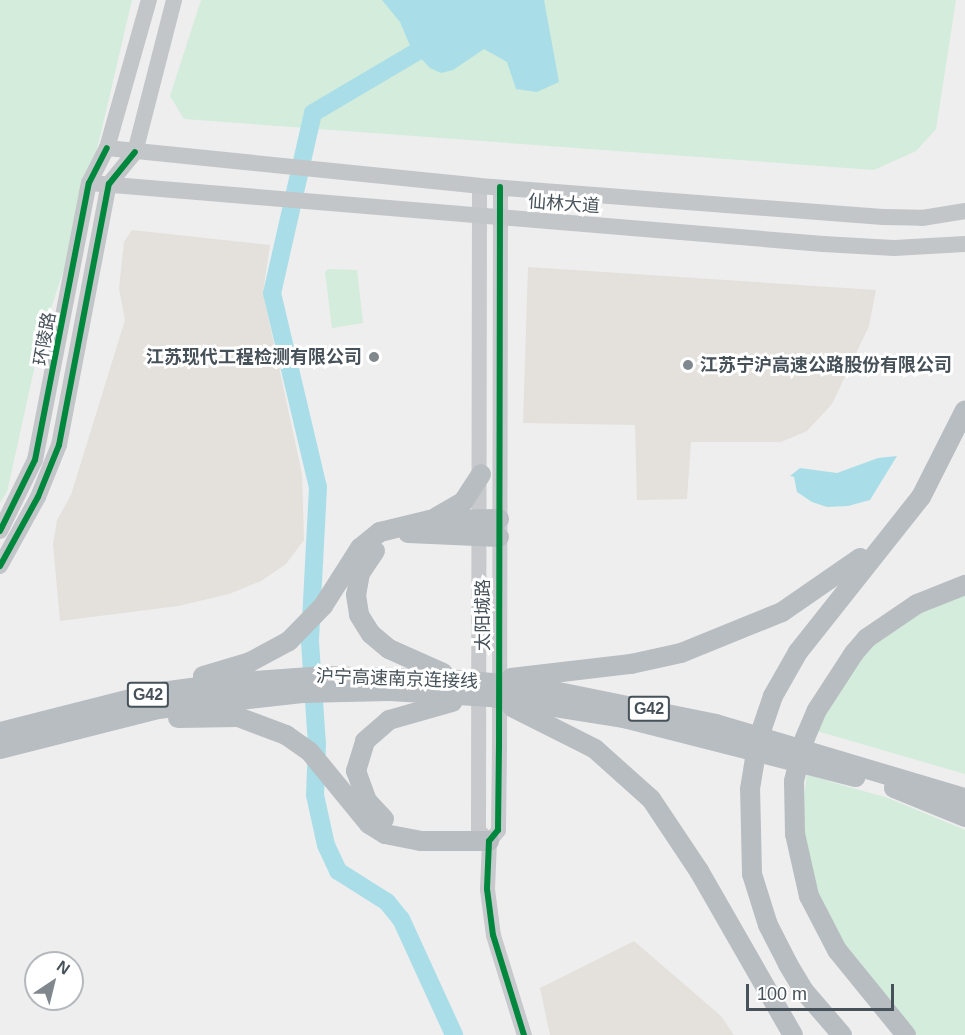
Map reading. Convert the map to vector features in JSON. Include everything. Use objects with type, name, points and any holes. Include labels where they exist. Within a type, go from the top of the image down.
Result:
[{"type":"highway","points":[[842,1035],[804,992],[768,926],[752,874],[750,789],[758,740],[773,696],[798,652],[885,538],[921,497],[965,410]]},
{"type":"highway","points":[[430,520],[463,502],[481,474]]},
{"type":"highway","points":[[58,715],[234,668],[269,654],[304,629],[370,538],[390,527],[430,520],[490,528]]},
{"type":"highway","points":[[461,680],[388,649],[371,634],[359,615],[356,595],[360,573],[370,555],[386,541],[407,533],[490,528]]},
{"type":"highway","points":[[488,834],[416,831],[389,823],[367,801],[356,771],[362,749],[376,728],[409,711],[486,692],[631,664],[728,636],[782,612],[847,569],[885,538]]},
{"type":"highway","points":[[906,1035],[824,929],[799,868],[793,802],[801,751],[817,710],[867,638],[917,604],[965,585]]},
{"type":"highway","name":"沪宁高速南京连接线","points":[[2,742],[58,715],[154,693],[461,680],[486,692],[669,728],[965,809]]},
{"type":"highway","name":"沪宁高速南京连接线","points":[[324,684],[486,692],[627,704],[820,752],[965,798]]},
{"type":"highway","name":"沪宁高速南京连接线","points":[[2,742],[158,709],[301,685]]},
{"type":"highway","points":[[486,692],[595,749],[651,799],[699,871],[793,1035]]},
{"type":"highway","points":[[2,742],[108,726],[210,716],[263,724],[310,752],[331,774],[369,824],[386,834],[420,842],[488,834]]},
{"type":"highway","points":[[820,752],[879,762],[965,788]]},
{"type":"highway","points":[[894,788],[965,817]]},
{"type":"main road","name":"环陵路","points":[[0,531],[28,477],[45,420],[89,183],[107,148],[149,0]]},
{"type":"main road","name":"环陵路","points":[[0,566],[38,497],[65,424],[109,184],[135,152],[174,0]]},
{"type":"main road","name":"仙林大道","points":[[107,148],[311,167],[479,186],[883,217],[922,218],[965,212]]},
{"type":"main road","name":"仙林大道","points":[[89,183],[480,218],[894,248],[965,244]]},
{"type":"street","name":"太阳城路","points":[[479,186],[481,474],[490,528],[498,628],[499,746],[488,834],[487,889],[493,935],[524,1035]]},
{"type":"street","name":"太阳城路","points":[[488,834],[480,745],[481,627],[490,528],[500,187]]},
{"type":"shaded area","points":[[132,230],[270,245],[263,293],[302,474],[304,540],[286,564],[261,581],[229,594],[178,606],[60,621],[53,544],[57,520],[71,495],[125,320],[119,288],[124,242]]},
{"type":"shaded area","name":"江苏宁沪高速公路股份有限公司","points":[[528,267],[876,290],[869,326],[832,404],[807,431],[781,442],[691,442],[687,499],[637,500],[635,425],[523,423]]},
{"type":"shaded area","points":[[634,941],[721,1016],[734,1035],[550,1035],[540,988]]},
{"type":"green space","points":[[0,0],[132,0],[81,218],[41,338],[7,492],[0,503]]},
{"type":"green space","points":[[201,0],[956,0],[936,129],[916,151],[874,170],[184,119],[170,96]]},
{"type":"green space","points":[[328,269],[357,270],[363,323],[332,328],[325,272]]},
{"type":"green space","points":[[965,594],[965,774],[817,731],[826,710],[864,653],[884,634],[908,618]]},
{"type":"green space","points":[[807,775],[888,798],[965,830],[965,1035],[917,1035],[842,940],[818,899],[801,816]]},
{"type":"water","points":[[382,0],[544,0],[559,82],[537,92],[516,89],[507,62],[484,49],[453,70],[441,73],[430,68],[411,48],[400,22]]},
{"type":"water","points":[[897,456],[870,500],[848,506],[827,507],[812,502],[797,492],[794,477],[790,476],[800,468],[837,473],[878,458]]},
{"type":"waterway","points":[[418,51],[313,113],[272,293],[318,487],[310,642],[317,744],[315,795],[326,845],[338,871],[387,902],[401,919],[454,1035]]},
{"type":"cycle path","points":[[0,531],[35,460],[89,183],[107,148]]},
{"type":"cycle path","points":[[0,566],[38,497],[59,445],[109,184],[135,152]]},
{"type":"cycle path","points":[[500,187],[498,830],[489,841],[487,889],[493,935],[524,1035]]},
{"type":"place","name":"江苏现代工程检测有限公司","points":[[374,357]]},
{"type":"place","name":"江苏宁沪高速公路股份有限公司","points":[[688,365]]}]
